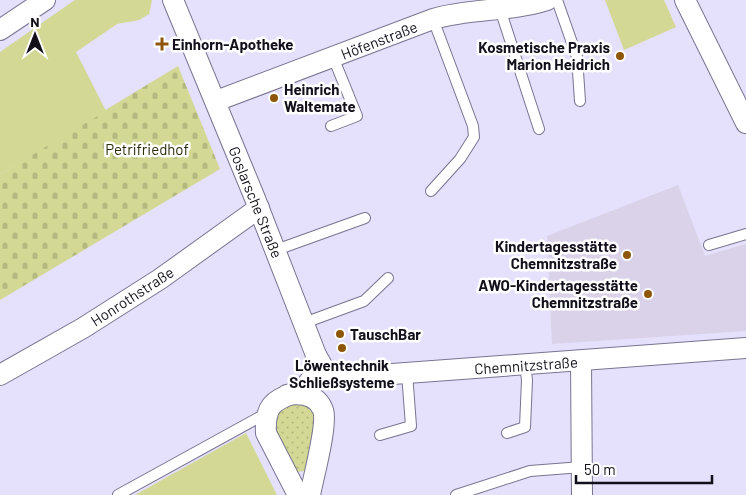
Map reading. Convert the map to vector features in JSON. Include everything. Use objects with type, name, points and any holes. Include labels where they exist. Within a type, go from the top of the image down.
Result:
[{"type":"street","points":[[0,30],[45,0]]},
{"type":"street","name":"Goslarsche Straße","points":[[172,0],[259,208],[316,355]]},
{"type":"street","name":"Höfenstraße","points":[[216,102],[433,19],[457,12],[519,8],[547,0]]},
{"type":"street","points":[[685,0],[746,123]]},
{"type":"street","name":"Honrothstraße","points":[[0,375],[83,328],[153,284],[259,208]]},
{"type":"street","name":"Chemnitzstraße","points":[[316,355],[324,369],[338,378],[746,348]]},
{"type":"street","points":[[298,495],[266,433],[268,413],[275,402],[305,386],[312,378],[316,355]]},
{"type":"street","points":[[581,361],[582,495]]},
{"type":"street","points":[[287,395],[307,395],[317,402],[323,410],[321,438],[310,495]]},
{"type":"lane","points":[[557,0],[577,57],[580,102]]},
{"type":"lane","points":[[500,9],[539,129]]},
{"type":"lane","points":[[431,191],[460,159],[474,137],[473,126],[433,19]]},
{"type":"lane","points":[[331,126],[357,116],[332,57]]},
{"type":"lane","points":[[276,250],[365,218]]},
{"type":"lane","points":[[709,245],[746,234]]},
{"type":"lane","points":[[304,323],[364,301],[388,278]]},
{"type":"lane","points":[[507,433],[525,427],[527,380],[525,365]]},
{"type":"lane","points":[[380,435],[411,426],[407,373]]},
{"type":"lane","points":[[118,495],[268,413]]},
{"type":"lane","points":[[456,495],[530,471],[582,467]]},
{"type":"shaded area","name":"AWO-Kindertagesstätte Chemnitzstraße","points":[[678,185],[705,256],[746,244],[746,331],[552,344],[547,236]]},
{"type":"green space","points":[[75,0],[152,0],[149,14],[139,20],[117,24],[76,52],[106,111],[0,174],[0,52]]},
{"type":"green space","points":[[605,0],[664,0],[676,27],[624,50]]},
{"type":"green space","name":"Petrifriedhof","points":[[178,66],[220,169],[0,300],[0,174]]},
{"type":"green space","points":[[293,402],[308,404],[318,418],[305,471],[295,472],[273,433],[277,411]]},
{"type":"green space","points":[[246,433],[277,495],[135,495]]},
{"type":"place","name":"Einhorn-Apotheke","points":[[162,44]]},
{"type":"place","name":"Kosmetische Praxis Marion Heidrich","points":[[620,56]]},
{"type":"place","name":"Heinrich Waltemate","points":[[274,98]]},
{"type":"place","name":"Kindertagesstätte Chemnitzstraße","points":[[627,255]]},
{"type":"place","name":"AWO-Kindertagesstätte Chemnitzstraße","points":[[648,294]]},
{"type":"place","name":"TauschBar","points":[[340,334]]},
{"type":"place","name":"Löwentechnik Schließsysteme","points":[[342,348]]}]
